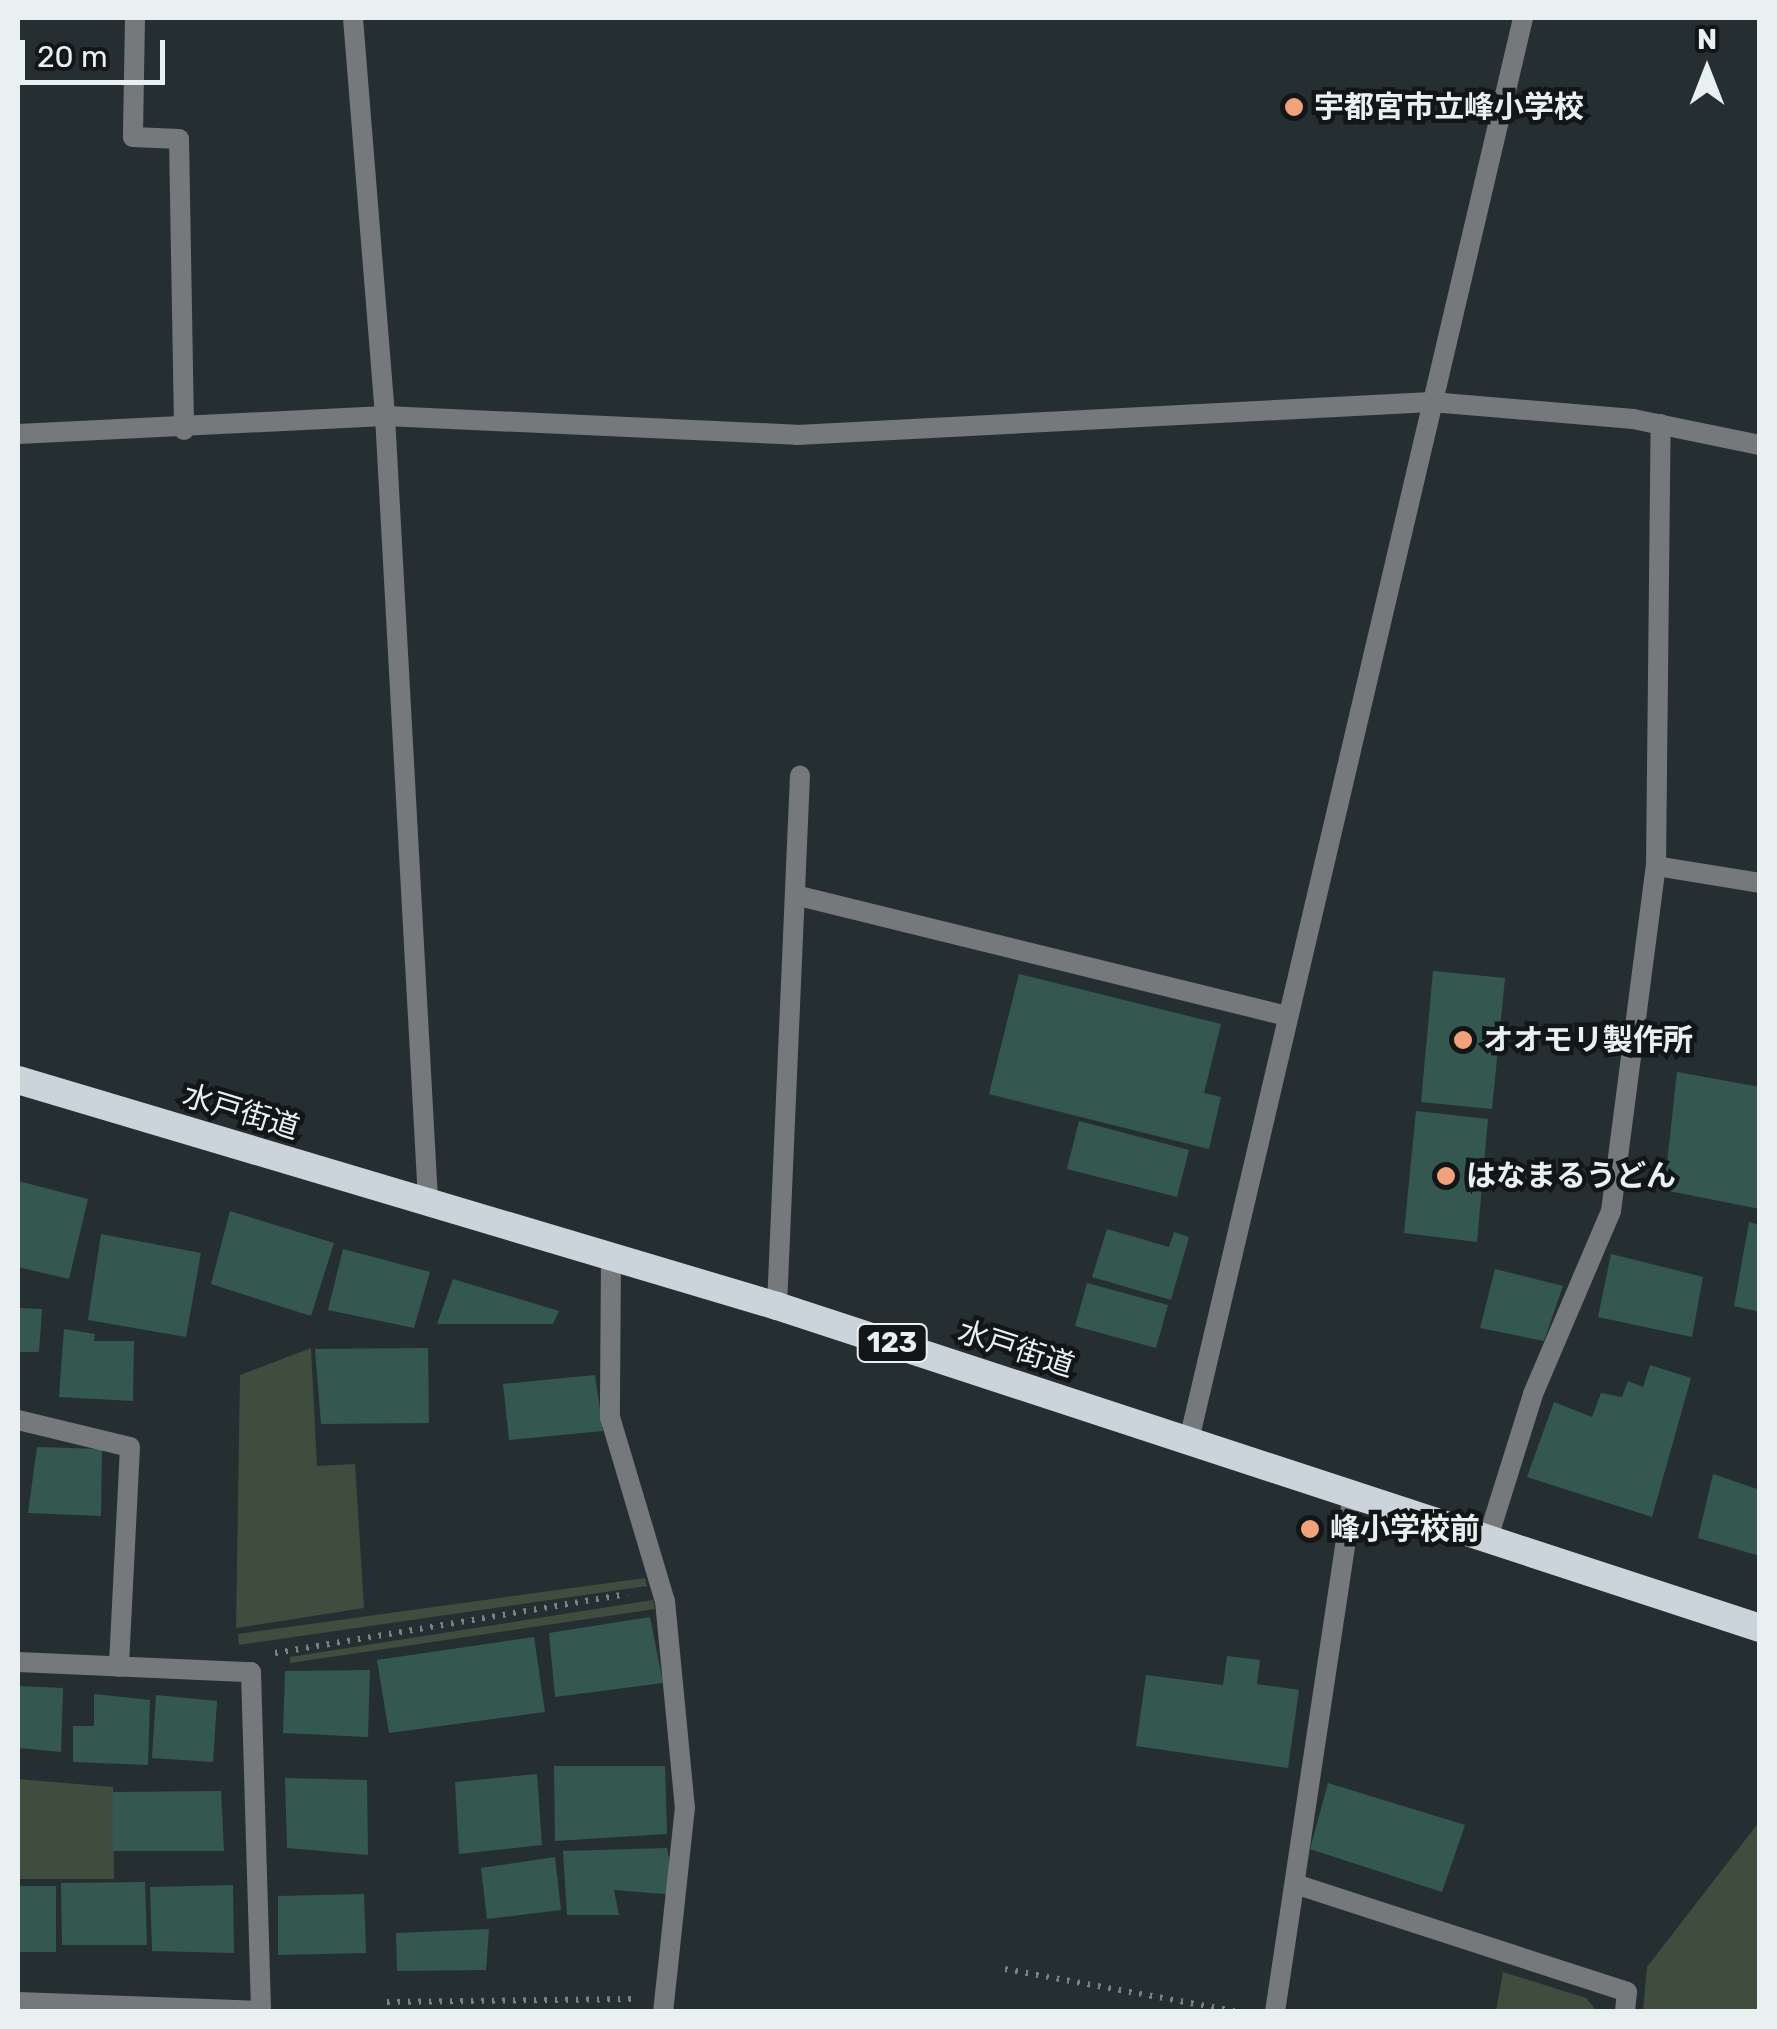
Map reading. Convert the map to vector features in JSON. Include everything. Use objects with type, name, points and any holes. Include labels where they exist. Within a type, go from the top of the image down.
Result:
[{"type":"highway","name":"水戸街道","points":[[18,1080],[777,1306],[1760,1628]]},
{"type":"street","points":[[135,18],[134,138],[178,139],[184,430]]},
{"type":"street","points":[[353,18],[385,416],[428,1201]]},
{"type":"street","points":[[1189,1440],[1522,18]]},
{"type":"street","points":[[18,434],[184,430],[385,416],[797,435],[1431,402],[1661,424],[1760,446]]},
{"type":"street","points":[[1488,1538],[1533,1394],[1611,1211],[1656,866],[1661,424]]},
{"type":"street","points":[[777,1306],[800,775]]},
{"type":"street","points":[[1656,866],[1760,883]]},
{"type":"street","points":[[795,895],[1288,1016]]},
{"type":"street","points":[[611,1255],[610,1417],[661,1589],[685,1807],[664,2005]]},
{"type":"street","points":[[18,1420],[130,1447],[119,1666]]},
{"type":"street","points":[[1275,2012],[1353,1493]]},
{"type":"street","points":[[18,1662],[250,1672],[261,2011],[18,2002]]},
{"type":"street","points":[[1294,1884],[1627,1992],[1625,2012]]},
{"type":"path","points":[[250,1672],[276,1652],[661,1589]]},
{"type":"path","points":[[1005,1969],[1240,2012]]},
{"type":"path","points":[[386,2002],[664,2005]]},
{"type":"green space","points":[[311,1348],[317,1466],[355,1464],[364,1608],[236,1628],[240,1375]]},
{"type":"green space","points":[[645,1578],[647,1586],[239,1645],[238,1634]]},
{"type":"green space","points":[[653,1600],[655,1609],[290,1663],[290,1657]]},
{"type":"green space","points":[[18,1779],[113,1787],[114,1879],[18,1879]]},
{"type":"green space","points":[[1759,1822],[1759,2011],[1643,2011],[1647,1967]]},
{"type":"green space","points":[[1503,1972],[1586,1998],[1597,2011],[1496,2011]]},
{"type":"building","name":"オオモリ製作所","points":[[1433,971],[1505,978],[1492,1109],[1421,1102]]},
{"type":"building","points":[[1019,974],[1221,1024],[1204,1093],[1221,1097],[1209,1149],[989,1094]]},
{"type":"building","points":[[1677,1072],[1760,1087],[1760,1209],[1664,1190]]},
{"type":"building","name":"はなまるうどん","points":[[1416,1111],[1488,1119],[1477,1242],[1404,1233]]},
{"type":"building","points":[[1079,1121],[1189,1150],[1177,1197],[1067,1169]]},
{"type":"building","points":[[18,1181],[88,1199],[69,1279],[18,1267]]},
{"type":"building","points":[[230,1211],[334,1243],[311,1316],[211,1284]]},
{"type":"building","points":[[1749,1222],[1760,1225],[1760,1312],[1734,1306]]},
{"type":"building","points":[[1107,1229],[1169,1247],[1174,1232],[1189,1237],[1171,1300],[1092,1277]]},
{"type":"building","points":[[101,1234],[201,1253],[186,1337],[88,1320]]},
{"type":"building","points":[[343,1249],[430,1272],[414,1328],[328,1310]]},
{"type":"building","points":[[1611,1254],[1703,1277],[1692,1337],[1598,1317]]},
{"type":"building","points":[[1495,1269],[1563,1286],[1544,1341],[1480,1328]]},
{"type":"building","points":[[453,1279],[559,1311],[553,1324],[437,1324]]},
{"type":"building","points":[[1087,1283],[1168,1305],[1156,1348],[1075,1326]]},
{"type":"building","points":[[18,1308],[42,1309],[39,1352],[18,1352]]},
{"type":"building","points":[[64,1329],[95,1334],[94,1341],[134,1341],[133,1401],[59,1397]]},
{"type":"building","points":[[428,1348],[429,1423],[321,1424],[315,1349]]},
{"type":"building","points":[[1650,1365],[1691,1378],[1652,1517],[1527,1477],[1554,1402],[1592,1417],[1601,1393],[1622,1397],[1628,1381],[1643,1387]]},
{"type":"building","points":[[595,1375],[603,1431],[509,1440],[503,1384]]},
{"type":"building","points":[[37,1447],[102,1449],[101,1516],[28,1513]]},
{"type":"building","points":[[1713,1474],[1760,1490],[1760,1556],[1698,1538]]},
{"type":"building","points":[[650,1617],[663,1683],[555,1697],[549,1633]]},
{"type":"building","points":[[534,1637],[545,1712],[389,1733],[377,1660]]},
{"type":"building","points":[[1227,1656],[1260,1660],[1257,1684],[1299,1690],[1288,1768],[1136,1746],[1146,1675],[1223,1685]]},
{"type":"building","points":[[370,1670],[368,1737],[283,1733],[285,1671]]},
{"type":"building","points":[[18,1686],[63,1688],[61,1752],[18,1748]]},
{"type":"building","points":[[94,1694],[150,1700],[148,1765],[73,1762],[73,1726],[94,1726]]},
{"type":"building","points":[[156,1695],[217,1701],[213,1762],[152,1758]]},
{"type":"building","points":[[554,1766],[665,1766],[667,1834],[555,1841]]},
{"type":"building","points":[[537,1774],[542,1845],[459,1854],[455,1782]]},
{"type":"building","points":[[285,1778],[367,1780],[368,1855],[287,1848]]},
{"type":"building","points":[[1328,1783],[1465,1825],[1442,1892],[1310,1849]]},
{"type":"building","points":[[221,1791],[224,1851],[113,1851],[113,1792]]},
{"type":"building","points":[[667,1848],[676,1895],[614,1890],[619,1915],[567,1915],[563,1851]]},
{"type":"building","points":[[555,1857],[561,1910],[487,1919],[481,1868]]},
{"type":"building","points":[[145,1882],[147,1945],[62,1945],[61,1883]]},
{"type":"building","points":[[233,1885],[234,1953],[152,1951],[150,1887]]},
{"type":"building","points":[[18,1886],[56,1886],[56,1952],[18,1952]]},
{"type":"building","points":[[364,1894],[366,1953],[278,1955],[278,1896]]},
{"type":"building","points":[[489,1929],[486,1970],[397,1971],[396,1933]]},
{"type":"place","name":"宇都宮市立峰小学校","points":[[1294,107]]},
{"type":"place","name":"オオモリ製作所","points":[[1463,1040]]},
{"type":"place","name":"はなまるうどん","points":[[1446,1176]]},
{"type":"place","name":"峰小学校前","points":[[1310,1529]]}]
